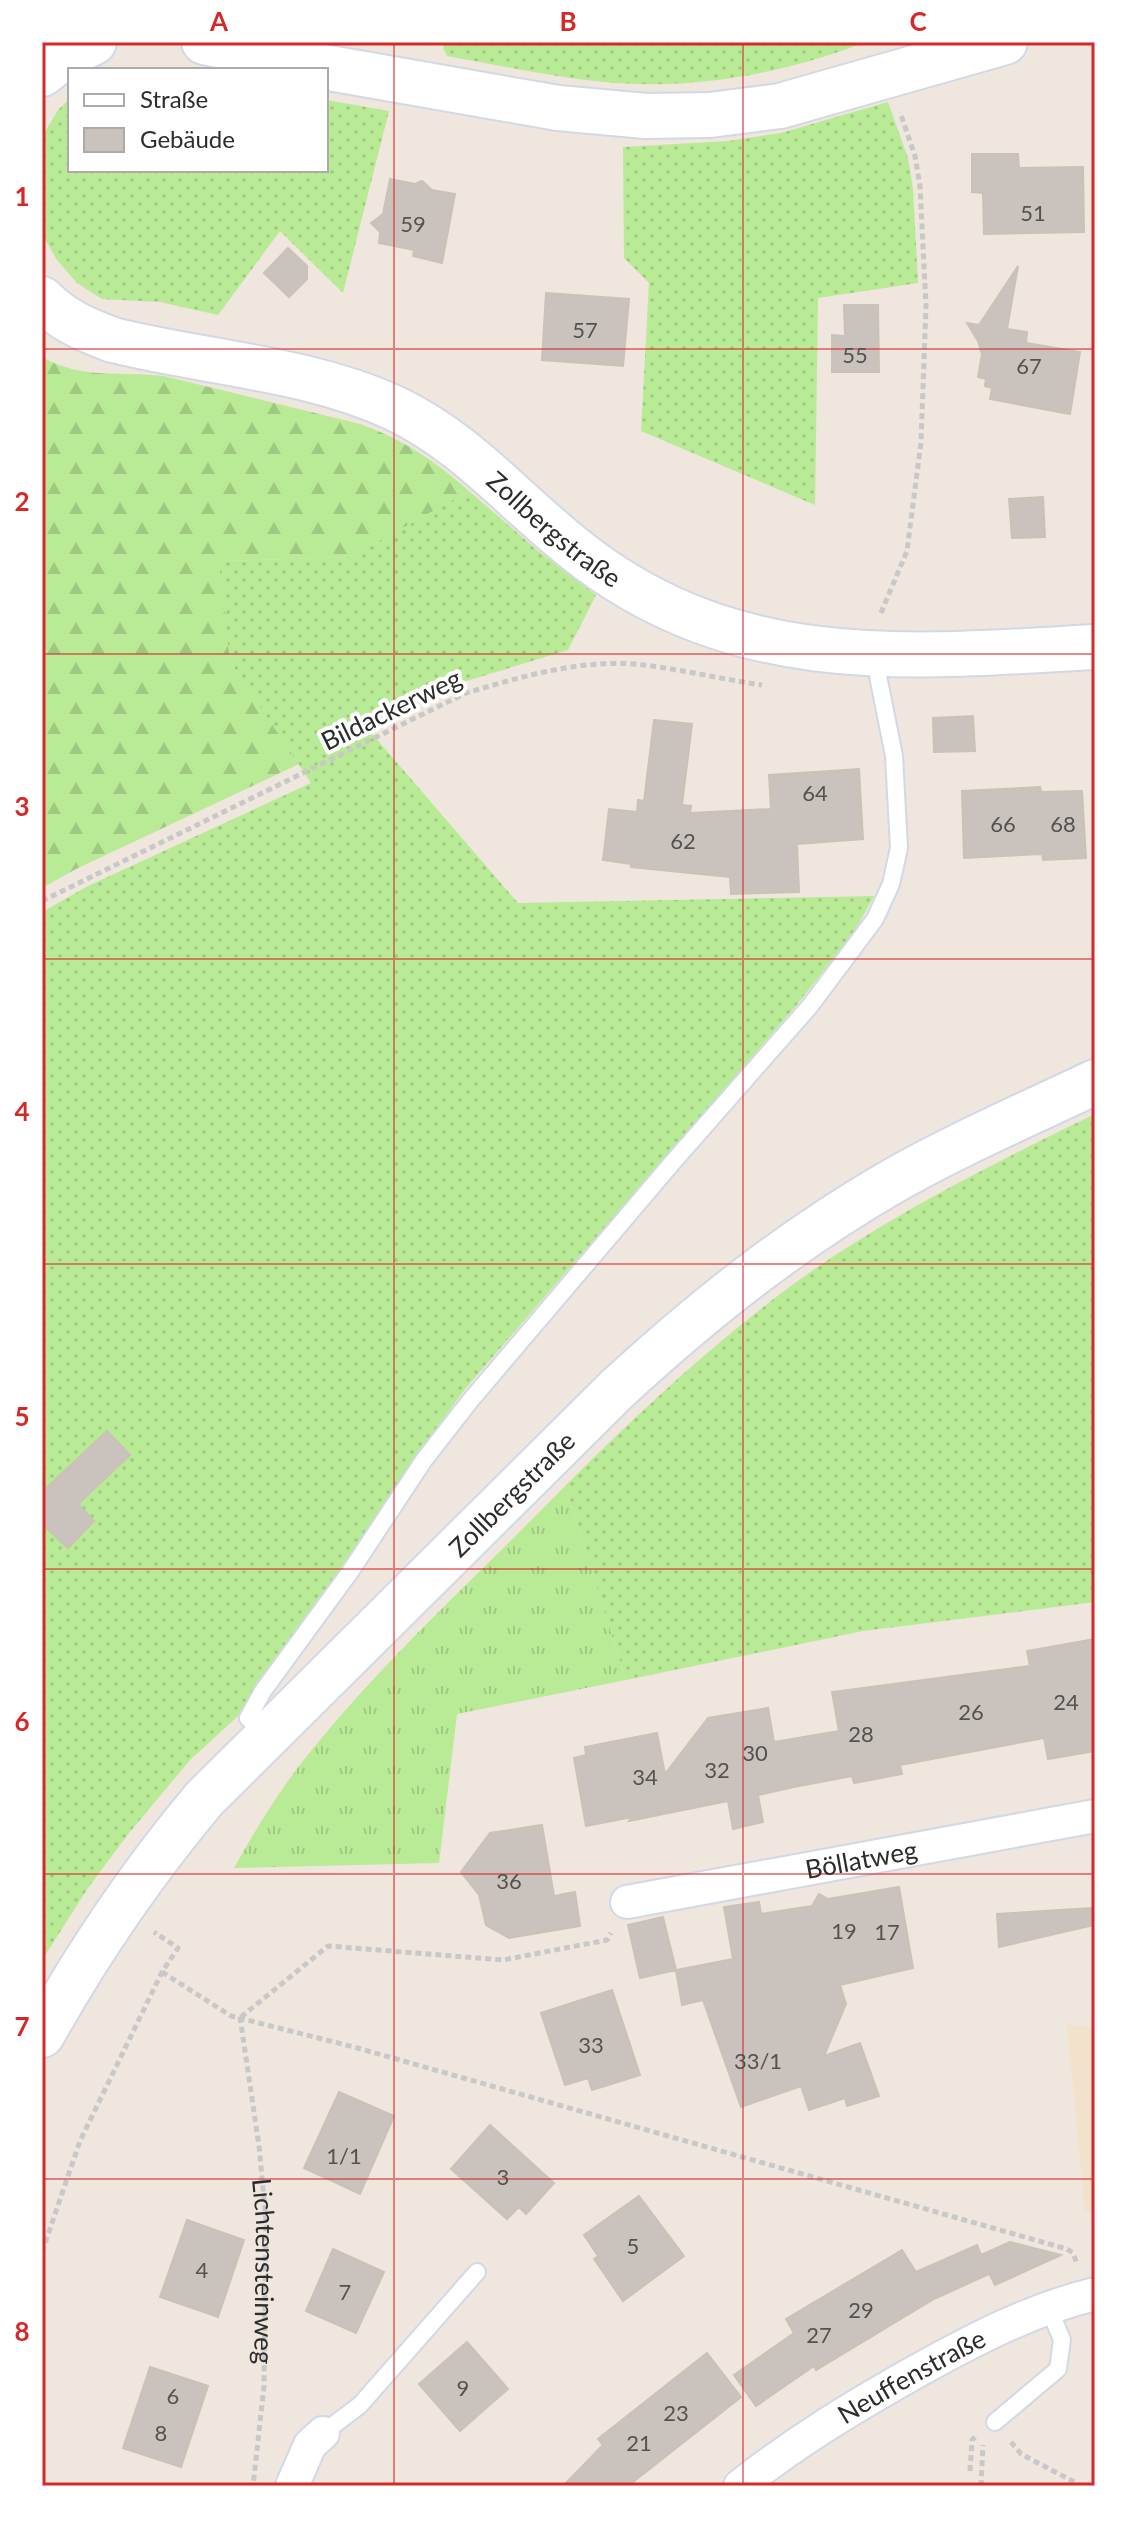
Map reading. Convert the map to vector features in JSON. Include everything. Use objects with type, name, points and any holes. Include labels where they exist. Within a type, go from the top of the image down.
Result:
[{"type":"main road","points":[[42,74],[64,57],[94,42]]},
{"type":"main road","points":[[204,42],[318,66],[544,106],[646,116],[710,115],[780,106],[1005,42]]},
{"type":"main road","name":"Zollbergstraße","points":[[42,299],[64,318],[113,340],[333,386],[396,409],[464,450],[556,535],[602,570],[685,616],[768,642],[803,648],[876,636],[974,654],[1095,647]]},
{"type":"main road","name":"Zollbergstraße","points":[[42,2035],[110,1923],[163,1848],[204,1799],[617,1389],[685,1327],[734,1286],[787,1248],[893,1181],[1095,1082]]},
{"type":"street","name":"Böllatweg","points":[[627,1902],[1095,1816]]},
{"type":"street","name":"Neuffenstraße","points":[[740,2486],[780,2454],[877,2393],[999,2328],[1092,2294]]},
{"type":"street","points":[[292,2486],[310,2445],[323,2433]]},
{"type":"lane","points":[[267,1735],[248,1718],[263,1691],[350,1572],[424,1460],[592,1256],[810,1006],[875,919],[891,884],[899,848],[894,756],[876,636]]},
{"type":"lane","points":[[323,2433],[360,2405],[477,2272]]},
{"type":"lane","points":[[995,2422],[1058,2369],[1062,2340],[1049,2308]]},
{"type":"path","points":[[876,636],[907,551],[921,442],[926,306],[920,186],[915,156],[896,99]]},
{"type":"path","name":"Bildackerweg","points":[[42,901],[85,877],[440,704],[511,679],[584,665],[623,664],[777,687]]},
{"type":"path","points":[[240,2017],[328,1946],[503,1960],[607,1940],[627,1902]]},
{"type":"path","points":[[42,2252],[80,2141],[162,1972],[231,2016],[738,2154],[1067,2249],[1073,2253],[1092,2294]]},
{"type":"path","name":"Lichtensteinweg","points":[[240,2017],[259,2146],[266,2220],[264,2386],[253,2486]]},
{"type":"path","points":[[970,2471],[972,2440],[984,2431],[981,2486]]},
{"type":"path","points":[[1011,2441],[1021,2454],[1082,2486]]},
{"type":"shaded area","points":[[1067,2024],[1095,2028],[1095,2210],[1085,2213]]},
{"type":"green space","points":[[445,42],[857,42],[858,45],[796,65],[733,78],[637,84],[565,77],[447,56],[443,48]]},
{"type":"green space","points":[[68,100],[68,172],[328,172],[328,100],[389,111],[343,293],[280,231],[218,315],[160,302],[102,299],[77,283],[57,260],[42,234],[42,137],[58,110]]},
{"type":"green space","points":[[888,102],[908,158],[913,189],[918,283],[818,298],[815,505],[641,431],[649,283],[624,258],[623,147],[728,141],[781,133]]},
{"type":"green space","points":[[42,357],[87,372],[164,376],[360,424],[418,452],[469,491],[351,557],[220,561],[230,661],[299,764],[42,888]]},
{"type":"green space","points":[[469,491],[537,550],[596,595],[568,650],[450,686],[367,728],[518,903],[874,896],[854,932],[795,1007],[465,1389],[255,1686],[238,1716],[190,1760],[129,1833],[88,1888],[42,1960],[42,912],[88,886],[311,783],[230,661],[219,561],[351,557]]},
{"type":"green space","points":[[1095,1114],[1095,1602],[863,1631],[626,1680],[565,1486],[645,1408],[788,1288],[861,1239],[937,1194]]},
{"type":"green space","points":[[565,1486],[626,1680],[457,1714],[439,1863],[234,1868],[296,1770],[359,1695]]},
{"type":"building","points":[[972,154],[1018,154],[1019,168],[1083,167],[1084,232],[984,234],[983,193],[972,192]]},
{"type":"building","points":[[390,179],[415,184],[422,181],[432,190],[455,194],[442,263],[413,256],[414,250],[379,243],[380,232],[371,223],[383,214]]},
{"type":"building","points":[[288,248],[307,266],[307,279],[289,297],[264,273]]},
{"type":"building","points":[[1018,266],[1007,329],[1027,332],[1026,343],[1080,352],[1070,414],[990,399],[992,388],[985,386],[986,379],[978,377],[982,354],[967,323],[979,325]]},
{"type":"building","points":[[546,293],[629,299],[623,366],[542,360]]},
{"type":"building","points":[[844,305],[878,305],[879,372],[832,372],[832,335],[845,336]]},
{"type":"building","points":[[1043,497],[1045,537],[1012,538],[1009,499]]},
{"type":"building","points":[[973,716],[975,751],[934,752],[933,718]]},
{"type":"building","points":[[654,720],[692,724],[682,805],[691,806],[690,813],[771,809],[769,775],[859,769],[863,839],[797,844],[799,892],[731,894],[730,877],[631,867],[631,864],[603,860],[609,809],[637,812],[638,800],[644,801]]},
{"type":"building","points":[[1040,787],[1041,792],[1082,791],[1086,858],[1043,860],[1042,854],[964,858],[962,791]]},
{"type":"building","points":[[107,1431],[130,1455],[78,1504],[94,1521],[68,1548],[42,1524],[42,1492]]},
{"type":"building","points":[[1095,1639],[1095,1751],[1048,1759],[1044,1738],[900,1765],[902,1774],[854,1783],[852,1776],[794,1787],[758,1795],[763,1822],[733,1829],[728,1801],[629,1821],[632,1817],[586,1826],[574,1758],[586,1755],[585,1747],[657,1733],[665,1774],[708,1718],[768,1708],[774,1742],[839,1731],[832,1692],[1030,1666],[1027,1651]]},
{"type":"building","points":[[542,1825],[554,1896],[575,1892],[580,1926],[509,1938],[486,1925],[479,1895],[461,1872],[490,1833]]},
{"type":"building","points":[[899,1887],[913,1968],[840,1985],[846,2004],[824,2056],[860,2043],[879,2096],[847,2106],[845,2098],[809,2110],[801,2086],[741,2107],[703,2000],[682,2005],[676,1970],[733,1959],[724,1907],[759,1902],[761,1914],[812,1906],[819,1894],[828,1899]]},
{"type":"building","points":[[1091,1908],[1094,1925],[999,1947],[997,1914]]},
{"type":"building","points":[[663,1917],[676,1970],[640,1978],[628,1925]]},
{"type":"building","points":[[612,1990],[640,2075],[592,2090],[588,2078],[565,2085],[541,2013]]},
{"type":"building","points":[[339,2092],[394,2116],[360,2194],[304,2168]]},
{"type":"building","points":[[490,2125],[554,2183],[526,2214],[519,2207],[507,2219],[451,2169]]},
{"type":"building","points":[[639,2196],[684,2256],[623,2301],[594,2259],[598,2256],[584,2235]]},
{"type":"building","points":[[187,2220],[244,2240],[218,2317],[160,2297]]},
{"type":"building","points":[[1010,2242],[1061,2255],[995,2285],[987,2269],[989,2274],[934,2299],[816,2370],[814,2366],[756,2406],[734,2375],[794,2333],[786,2319],[902,2250],[916,2272],[977,2245],[981,2255]]},
{"type":"building","points":[[333,2249],[384,2272],[356,2333],[306,2311]]},
{"type":"building","points":[[467,2342],[508,2389],[460,2431],[419,2384]]},
{"type":"building","points":[[707,2353],[741,2397],[628,2486],[563,2486],[603,2445],[598,2439]]},
{"type":"building","points":[[150,2367],[208,2386],[181,2467],[123,2448]]}]
